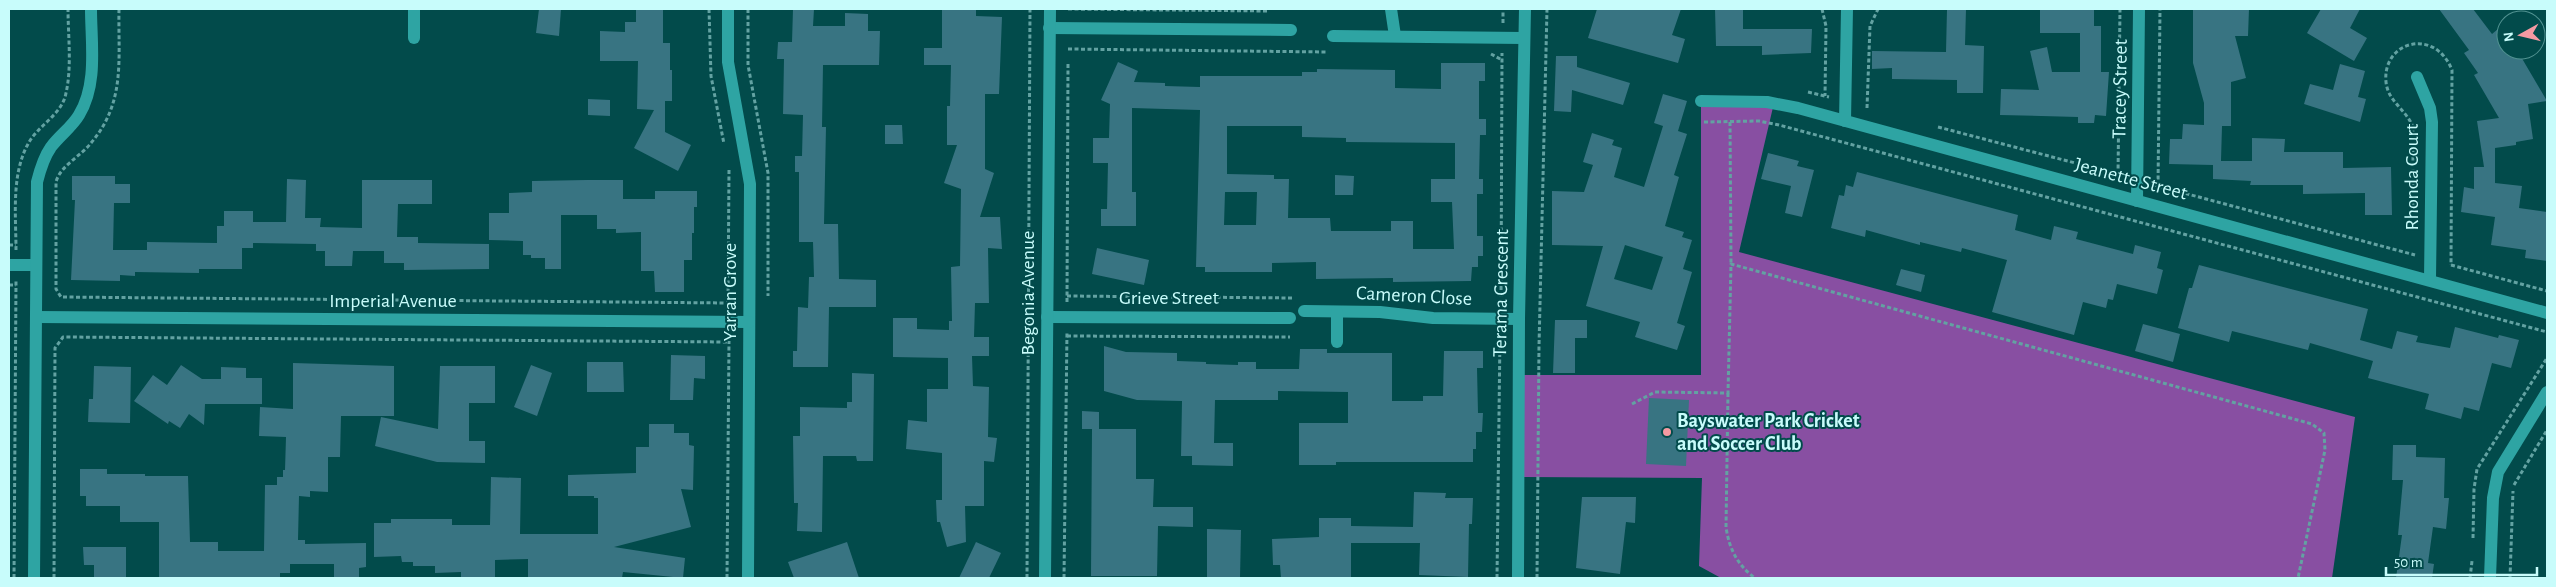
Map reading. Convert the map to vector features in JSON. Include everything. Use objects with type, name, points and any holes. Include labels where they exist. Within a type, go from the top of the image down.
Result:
[{"type":"street","points":[[34,578],[37,182],[44,159],[51,147],[78,117],[88,95],[92,61],[91,9]]},
{"type":"street","points":[[414,9],[414,38]]},
{"type":"street","name":"Yarran Grove","points":[[728,9],[728,62],[750,184],[748,578]]},
{"type":"street","name":"Begonia Avenue","points":[[1045,578],[1050,9]]},
{"type":"street","points":[[1391,9],[1395,36]]},
{"type":"street","name":"Terama Crescent","points":[[1518,578],[1519,319],[1525,9]]},
{"type":"street","points":[[1845,121],[1847,9]]},
{"type":"street","name":"Tracey Street","points":[[2137,200],[2139,9]]},
{"type":"street","points":[[1049,28],[1292,30]]},
{"type":"street","points":[[1333,36],[1524,38]]},
{"type":"street","name":"Rhonda Court","points":[[2417,77],[2430,108],[2432,122],[2430,279]]},
{"type":"street","name":"Jeanette Street","points":[[1701,101],[1767,102],[1845,121],[2430,279],[2547,313]]},
{"type":"street","points":[[9,265],[36,265]]},
{"type":"street","name":"Cameron Close","points":[[1307,312],[1380,312],[1432,318],[1519,319]]},
{"type":"street","name":"Cameron Close","points":[[1337,312],[1337,342]]},
{"type":"street","name":"Grieve Street","points":[[1047,317],[1290,318]]},
{"type":"street","name":"Imperial Avenue","points":[[36,318],[749,322]]},
{"type":"street","points":[[2490,578],[2493,498],[2498,472],[2547,392]]},
{"type":"path","points":[[9,244],[16,245],[18,175],[24,152],[36,133],[58,110],[67,92],[68,9]]},
{"type":"path","points":[[119,9],[118,80],[112,110],[96,137],[80,156],[59,174],[56,182],[56,289],[63,298],[728,303],[730,184],[728,164]]},
{"type":"path","points":[[709,9],[710,70],[726,154]]},
{"type":"path","points":[[1026,578],[1030,9]]},
{"type":"path","points":[[1068,9],[1267,11]]},
{"type":"path","points":[[1503,9],[1503,24]]},
{"type":"path","points":[[1537,578],[1539,346],[1547,9]]},
{"type":"path","points":[[1822,9],[1826,26],[1825,96],[1829,97]]},
{"type":"path","points":[[1876,111],[1867,108],[1870,26],[1878,9]]},
{"type":"path","points":[[1932,126],[2118,175],[2120,9]]},
{"type":"path","points":[[2160,9],[2158,186],[2412,254]]},
{"type":"path","points":[[1307,312],[1305,301],[1300,298],[1067,296],[1068,49],[1336,52]]},
{"type":"path","points":[[1484,53],[1502,60]]},
{"type":"path","points":[[1501,306],[1502,53]]},
{"type":"path","points":[[1704,122],[1759,121],[1779,124],[2547,332]]},
{"type":"path","points":[[1730,122],[1731,264],[1726,526],[1729,546],[1736,560],[1755,578]]},
{"type":"path","points":[[1731,264],[2312,424],[2324,432],[2325,450],[2298,578]]},
{"type":"path","points":[[2451,265],[2547,291]]},
{"type":"path","points":[[9,285],[16,285],[14,578]]},
{"type":"path","points":[[1497,578],[1500,332]]},
{"type":"path","points":[[1064,578],[1066,336],[1290,337]]},
{"type":"path","points":[[54,578],[55,348],[63,337],[76,337],[729,342],[726,578]]},
{"type":"path","points":[[1632,404],[1655,392],[1728,393]]},
{"type":"path","points":[[2510,578],[2513,488],[2519,474],[2547,430]]},
{"type":"shaded area","points":[[1701,101],[1774,103],[1739,252],[2355,417],[2332,578],[1721,578],[1699,566],[1702,478],[1518,477],[1519,375],[1701,375]]},
{"type":"building","points":[[539,9],[561,9],[559,36],[536,33]]},
{"type":"building","points":[[636,9],[663,9],[663,43],[670,43],[670,70],[672,70],[672,101],[665,101],[665,132],[691,145],[678,171],[634,148],[654,110],[637,109],[638,61],[600,61],[600,31],[625,32],[625,22],[636,22]]},
{"type":"building","points":[[793,9],[814,9],[813,26],[845,26],[845,13],[868,14],[868,31],[880,31],[879,65],[823,65],[822,127],[826,127],[824,224],[838,224],[839,279],[876,280],[876,307],[829,307],[828,367],[793,367],[793,351],[797,351],[798,307],[808,308],[809,277],[814,277],[813,242],[799,242],[799,172],[795,172],[795,156],[802,156],[803,115],[783,114],[784,59],[777,59],[778,42],[792,42]]},
{"type":"building","points":[[1597,9],[1681,9],[1672,35],[1685,39],[1678,63],[1588,38]]},
{"type":"building","points":[[1715,9],[1743,9],[1743,29],[1812,29],[1811,53],[1762,55],[1762,46],[1716,46]]},
{"type":"building","points":[[1947,9],[1966,9],[1965,45],[1984,46],[1983,93],[1957,93],[1957,80],[1892,79],[1892,68],[1872,69],[1872,51],[1946,52]]},
{"type":"building","points":[[2040,9],[2094,9],[2094,26],[2101,26],[2101,72],[2109,72],[2106,116],[2095,115],[2094,123],[2078,123],[2078,117],[2000,115],[2001,89],[2039,90],[2030,51],[2047,47],[2052,72],[2080,72],[2080,33],[2040,33]]},
{"type":"building","points":[[2193,9],[2249,9],[2248,36],[2235,36],[2246,78],[2231,82],[2231,126],[2222,126],[2221,161],[2252,161],[2252,138],[2285,139],[2284,152],[2343,152],[2343,168],[2391,167],[2392,215],[2365,215],[2365,193],[2303,194],[2303,185],[2250,185],[2251,181],[2213,179],[2213,165],[2169,164],[2170,139],[2182,139],[2183,124],[2204,125],[2204,103],[2193,63]]},
{"type":"building","points":[[2321,9],[2360,9],[2350,28],[2367,38],[2354,61],[2307,33]]},
{"type":"building","points":[[2439,9],[2473,9],[2492,34],[2496,31],[2496,60],[2523,60],[2547,101],[2528,104],[2533,139],[2516,142],[2516,145],[2495,148],[2495,183],[2522,186],[2519,208],[2547,212],[2547,261],[2525,258],[2526,250],[2491,245],[2495,217],[2461,212],[2464,187],[2474,189],[2474,167],[2484,167],[2477,121],[2499,118],[2474,75],[2478,73],[2464,53],[2469,50]]},
{"type":"building","points":[[942,10],[976,10],[976,16],[1002,17],[999,94],[985,94],[985,169],[994,173],[980,217],[1000,217],[1002,249],[988,248],[989,303],[975,303],[974,337],[989,337],[989,356],[972,356],[973,386],[989,387],[988,437],[997,438],[994,462],[984,461],[984,506],[965,506],[966,542],[947,547],[940,522],[937,522],[936,500],[942,500],[942,453],[906,449],[908,420],[927,422],[927,389],[948,389],[948,358],[893,357],[893,318],[917,318],[917,329],[949,330],[949,321],[952,321],[951,267],[960,266],[961,189],[944,183],[957,145],[947,145],[947,106],[950,106],[951,65],[924,65],[924,48],[942,48]]},
{"type":"building","points":[[1556,56],[1577,56],[1577,67],[1630,83],[1623,105],[1572,90],[1571,112],[1554,111]]},
{"type":"building","points":[[1118,62],[1138,71],[1134,82],[1165,83],[1165,86],[1200,87],[1200,76],[1302,76],[1302,72],[1317,72],[1317,69],[1395,70],[1395,88],[1441,89],[1441,63],[1485,63],[1485,81],[1479,81],[1479,119],[1486,119],[1486,135],[1480,135],[1479,179],[1483,179],[1483,194],[1477,194],[1477,236],[1483,236],[1483,256],[1478,256],[1478,267],[1472,267],[1471,281],[1393,282],[1393,278],[1316,279],[1316,262],[1272,263],[1272,272],[1205,272],[1205,267],[1196,267],[1200,110],[1132,108],[1132,192],[1136,192],[1136,226],[1101,226],[1101,209],[1107,209],[1108,163],[1093,163],[1093,138],[1109,138],[1110,104],[1101,100]],"holes":[[[1227,126],[1302,126],[1302,137],[1346,138],[1346,142],[1455,143],[1455,179],[1431,179],[1431,202],[1452,202],[1454,249],[1413,249],[1413,221],[1391,221],[1391,231],[1331,231],[1330,218],[1288,218],[1289,179],[1274,179],[1274,175],[1227,174]],[[1225,192],[1257,192],[1256,225],[1224,225]]]},
{"type":"building","points":[[2340,64],[2365,71],[2358,97],[2366,99],[2360,122],[2304,104],[2310,84],[2333,90]]},
{"type":"building","points":[[1663,94],[1687,101],[1678,131],[1687,134],[1674,175],[1679,177],[1665,226],[1684,232],[1682,237],[1692,240],[1683,269],[1692,272],[1677,323],[1685,326],[1677,350],[1635,337],[1640,322],[1586,306],[1603,246],[1552,245],[1552,191],[1584,192],[1593,165],[1583,162],[1592,133],[1614,140],[1612,145],[1622,148],[1614,177],[1644,187],[1663,126],[1654,123]],"holes":[[[1625,245],[1663,257],[1652,290],[1614,279]]]},
{"type":"building","points":[[588,99],[610,100],[610,116],[588,115]]},
{"type":"building","points":[[885,125],[902,125],[903,144],[885,144]]},
{"type":"building","points":[[1768,153],[1799,161],[1797,166],[1814,170],[1802,217],[1785,213],[1791,186],[1761,179]]},
{"type":"building","points":[[1857,172],[2018,215],[2015,230],[2051,240],[2054,226],[2078,232],[2076,239],[2133,254],[2135,245],[2161,252],[2157,268],[2163,270],[2157,294],[2117,284],[2113,300],[2108,299],[2106,308],[2083,302],[2074,335],[1992,312],[2007,260],[1962,248],[1961,252],[1920,242],[1920,245],[1866,230],[1865,237],[1831,228],[1839,195],[1844,196],[1846,185],[1853,187]]},
{"type":"building","points":[[1335,175],[1354,176],[1353,195],[1335,195]]},
{"type":"building","points":[[72,176],[115,176],[115,184],[130,184],[130,203],[114,203],[113,250],[147,250],[147,242],[217,243],[217,226],[224,226],[224,211],[253,211],[253,222],[286,222],[287,179],[306,180],[305,218],[321,218],[320,227],[362,228],[362,180],[432,180],[432,204],[398,204],[397,237],[418,237],[418,243],[489,244],[489,269],[404,270],[404,263],[384,263],[384,251],[353,251],[352,266],[325,266],[325,251],[316,251],[316,244],[253,243],[253,248],[242,248],[242,269],[199,269],[199,273],[135,272],[135,276],[120,275],[120,281],[71,280],[75,200],[72,200]]},
{"type":"building","points":[[623,180],[623,199],[655,199],[655,191],[697,191],[697,207],[694,207],[694,233],[692,233],[692,260],[684,260],[684,292],[655,292],[654,271],[641,271],[641,232],[616,233],[616,229],[597,229],[597,215],[561,215],[561,269],[545,269],[545,258],[531,258],[531,255],[523,255],[523,241],[489,240],[489,213],[509,213],[509,193],[532,192],[532,181]]},
{"type":"building","points":[[1097,248],[1149,260],[1144,285],[1092,274]]},
{"type":"building","points":[[2199,265],[2368,309],[2360,340],[2392,349],[2397,331],[2418,336],[2416,342],[2450,348],[2455,327],[2498,338],[2499,335],[2519,340],[2511,368],[2492,363],[2479,411],[2464,407],[2461,419],[2425,409],[2429,394],[2368,378],[2373,361],[2310,343],[2308,350],[2232,331],[2229,342],[2178,328],[2189,288],[2192,288]]},
{"type":"building","points":[[1901,269],[1925,275],[1921,292],[1896,285]]},
{"type":"building","points":[[1555,320],[1587,320],[1587,338],[1575,338],[1575,373],[1553,373]]},
{"type":"building","points":[[2143,324],[2180,334],[2173,362],[2135,351]]},
{"type":"building","points":[[1104,346],[1126,352],[1177,353],[1177,361],[1238,365],[1238,362],[1256,362],[1256,369],[1299,369],[1300,349],[1327,349],[1327,353],[1392,353],[1392,401],[1423,401],[1423,396],[1443,396],[1444,351],[1483,351],[1483,368],[1477,368],[1478,413],[1483,413],[1482,432],[1476,432],[1476,449],[1473,449],[1473,462],[1336,462],[1336,465],[1299,465],[1299,423],[1348,423],[1348,392],[1278,391],[1278,400],[1215,400],[1214,443],[1233,443],[1233,466],[1192,465],[1192,456],[1181,456],[1182,401],[1137,400],[1104,391]]},
{"type":"building","points":[[671,355],[705,356],[705,379],[694,378],[693,400],[670,400]]},
{"type":"building","points":[[587,362],[623,362],[624,392],[587,392]]},
{"type":"building","points":[[293,363],[394,366],[394,416],[341,416],[340,457],[328,457],[328,492],[310,491],[310,497],[299,496],[298,540],[305,540],[305,544],[366,543],[366,567],[359,568],[359,578],[334,578],[334,564],[290,564],[290,573],[280,573],[280,577],[159,578],[159,522],[120,522],[120,506],[86,506],[86,496],[80,496],[80,469],[107,469],[107,474],[188,476],[190,542],[218,542],[218,551],[264,551],[265,485],[277,485],[277,477],[283,477],[286,437],[259,436],[260,407],[293,409]]},
{"type":"building","points":[[181,365],[202,379],[221,379],[221,367],[246,368],[246,378],[262,378],[262,404],[205,404],[204,425],[189,414],[180,428],[169,421],[168,424],[134,401],[153,375],[167,385]]},
{"type":"building","points":[[531,365],[552,373],[537,416],[514,407]]},
{"type":"building","points":[[94,366],[131,367],[130,423],[88,422],[89,399],[93,399]]},
{"type":"building","points":[[440,366],[495,366],[495,403],[469,403],[469,441],[485,441],[485,463],[437,462],[375,446],[381,417],[438,429]]},
{"type":"building","points":[[852,373],[874,374],[873,461],[857,461],[856,456],[823,456],[822,532],[797,531],[798,503],[794,503],[793,436],[800,436],[800,407],[847,408],[847,402],[852,402]]},
{"type":"building","name":"Bayswater Park Cricket and Soccer Club","points":[[1649,398],[1689,400],[1686,466],[1646,464]]},
{"type":"building","points":[[1082,411],[1099,412],[1099,429],[1136,429],[1136,479],[1154,479],[1153,507],[1193,507],[1193,527],[1158,526],[1157,576],[1091,576],[1092,429],[1082,429]]},
{"type":"building","points":[[649,424],[674,424],[674,433],[689,433],[689,445],[694,446],[693,490],[681,489],[691,527],[614,547],[685,558],[683,578],[623,572],[622,578],[528,578],[528,559],[495,560],[495,577],[461,578],[461,572],[435,573],[435,566],[413,566],[413,562],[402,562],[401,556],[374,557],[374,523],[391,523],[391,519],[452,519],[452,525],[490,525],[491,477],[521,478],[520,534],[598,534],[598,498],[594,498],[594,496],[568,496],[568,475],[636,473],[636,447],[649,447]]},
{"type":"building","points":[[2393,445],[2416,445],[2416,457],[2445,458],[2444,498],[2449,498],[2446,529],[2433,527],[2428,563],[2434,564],[2432,578],[2396,578],[2402,535],[2398,535],[2403,480],[2392,480]]},
{"type":"building","points":[[1414,492],[1446,493],[1445,498],[1473,498],[1472,524],[1469,524],[1468,577],[1419,575],[1420,543],[1351,543],[1351,578],[1281,578],[1280,565],[1273,565],[1272,539],[1319,537],[1319,518],[1351,518],[1351,526],[1413,527]]},
{"type":"building","points":[[1582,497],[1636,497],[1635,523],[1626,522],[1620,574],[1576,568]]},
{"type":"building","points":[[1207,529],[1241,530],[1240,578],[1207,578]]},
{"type":"building","points":[[847,542],[859,578],[794,578],[788,562]]},
{"type":"building","points":[[976,542],[1001,553],[989,578],[959,578]]},
{"type":"building","points":[[83,547],[126,547],[126,578],[94,578],[94,565],[84,565]]},
{"type":"place","name":"Bayswater Park Cricket and Soccer Club","points":[[1667,432]]}]
